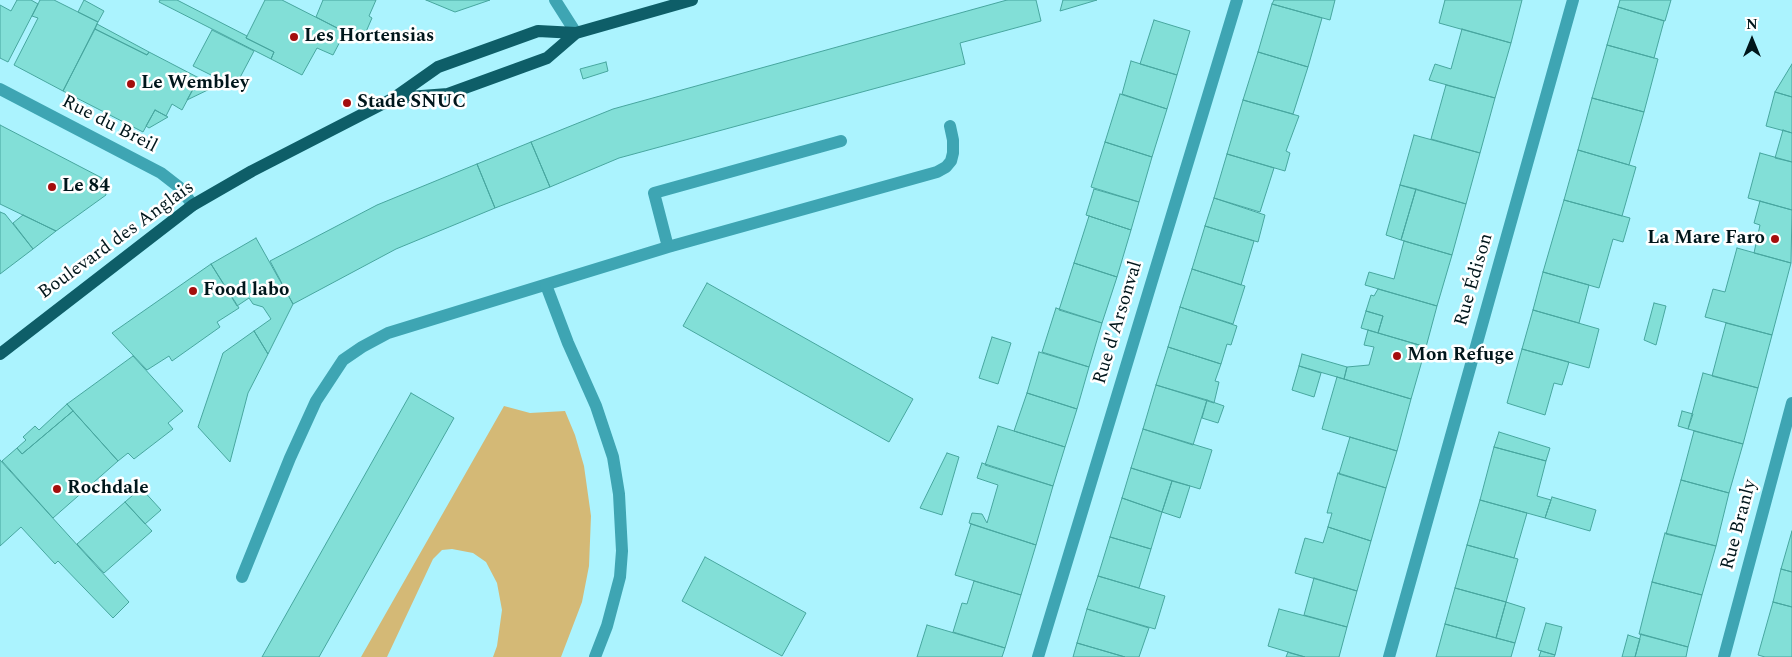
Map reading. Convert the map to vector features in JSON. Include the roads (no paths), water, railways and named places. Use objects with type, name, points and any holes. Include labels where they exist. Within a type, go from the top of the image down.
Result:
[{"type":"main road","name":"Boulevard des Anglais","points":[[0,354],[192,205],[252,171],[394,98],[438,67],[538,31],[576,33],[692,0]]},
{"type":"main road","name":"Boulevard des Anglais","points":[[394,98],[448,94],[547,58],[576,33]]},
{"type":"street","points":[[555,0],[576,33]]},
{"type":"street","name":"Rue d'Arsonval","points":[[1038,657],[1236,0]]},
{"type":"street","name":"Rue Édison","points":[[1389,657],[1573,0]]},
{"type":"street","name":"Rue du Breil","points":[[0,90],[161,172],[180,187],[192,205]]},
{"type":"street","points":[[242,576],[290,458],[316,401],[344,360],[362,347],[388,333],[668,247],[937,172],[946,167],[953,153],[950,126]]},
{"type":"street","points":[[668,247],[654,193],[841,140]]},
{"type":"street","points":[[546,285],[568,343],[596,406],[613,458],[619,494],[622,551],[620,577],[607,626],[595,657]]},
{"type":"street","name":"Rue Branly","points":[[1724,657],[1792,403]]},
{"type":"place","name":"Les Hortensias","points":[[294,37]]},
{"type":"place","name":"Le Wembley","points":[[131,84]]},
{"type":"place","name":"Stade SNUC","points":[[347,103]]},
{"type":"place","name":"Le 84","points":[[52,187]]},
{"type":"place","name":"La Mare Faro","points":[[1775,239]]},
{"type":"place","name":"Food labo","points":[[193,291]]},
{"type":"place","name":"Mon Refuge","points":[[1397,356]]},
{"type":"place","name":"Rochdale","points":[[57,489]]}]
